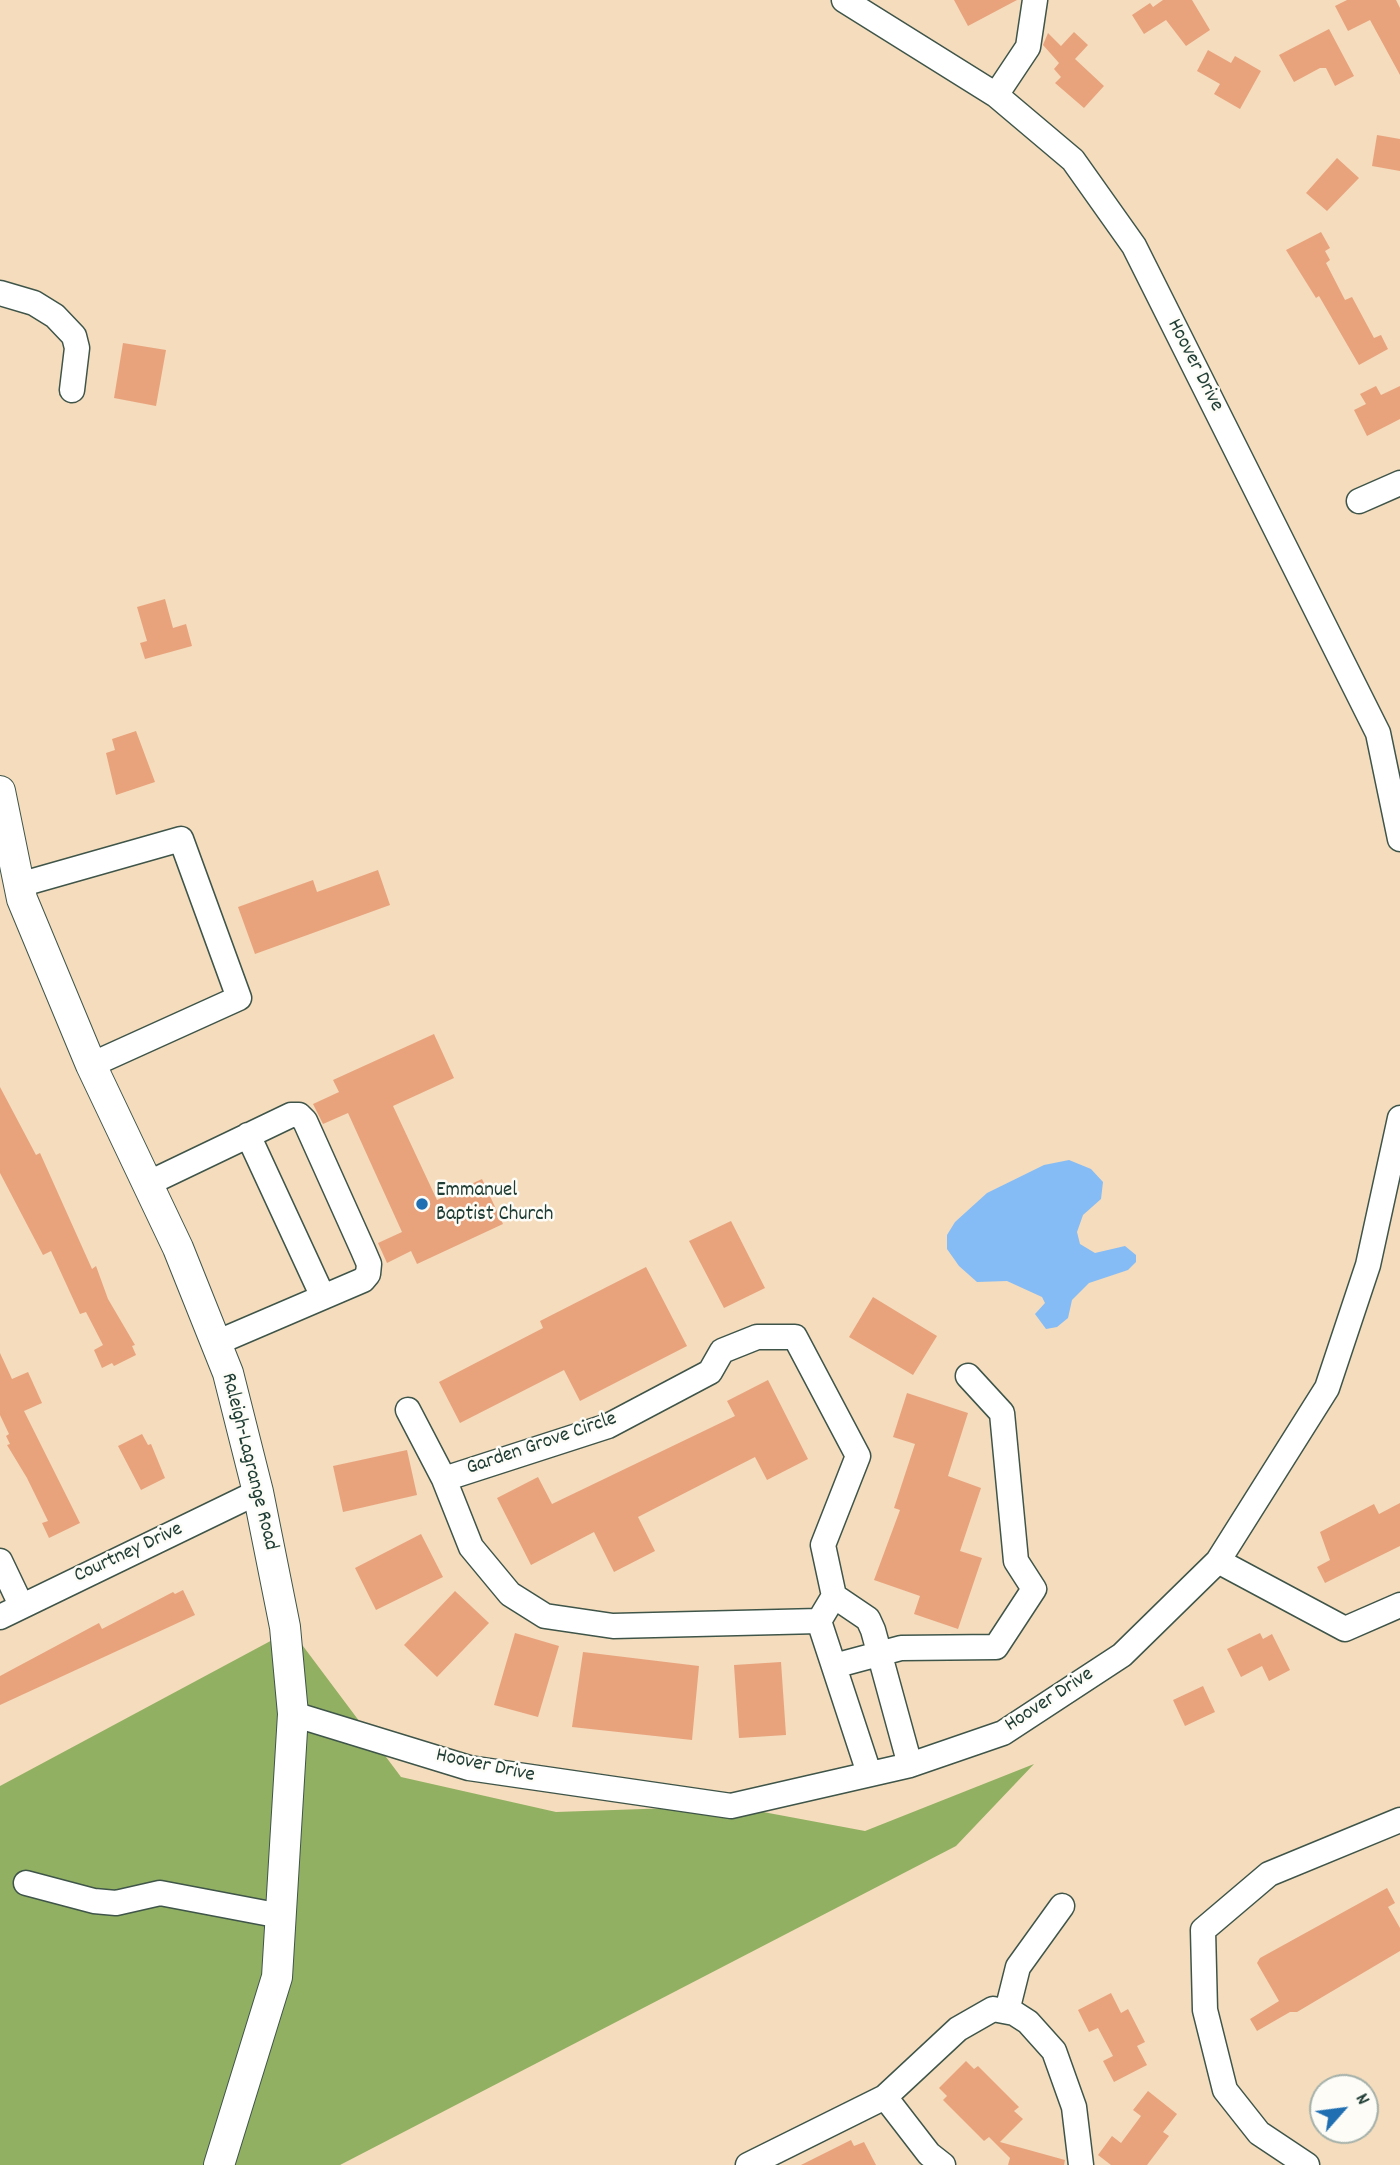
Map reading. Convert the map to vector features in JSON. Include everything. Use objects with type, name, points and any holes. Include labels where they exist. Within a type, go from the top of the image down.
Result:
[{"type":"main road","name":"Raleigh-Lagrange Road","points":[[0,791],[22,899],[91,1065],[178,1248],[228,1373],[258,1492],[285,1627],[293,1714],[277,1977],[219,2165]]},
{"type":"street","name":"Hoover Drive","points":[[844,0],[996,95],[1073,160],[1134,246],[1378,733],[1400,839]]},
{"type":"street","points":[[996,95],[1028,47],[1035,0]]},
{"type":"street","points":[[0,293],[34,303],[55,316],[74,336],[77,348],[72,390]]},
{"type":"street","points":[[1359,501],[1400,483]]},
{"type":"street","points":[[19,885],[181,839],[239,998],[91,1065]]},
{"type":"street","points":[[148,1184],[291,1115],[299,1115],[305,1121],[369,1264],[368,1274],[363,1280],[216,1343]]},
{"type":"street","name":"Hoover Drive","points":[[293,1714],[469,1768],[731,1806],[911,1765],[1003,1733],[1122,1655],[1218,1561],[1327,1388],[1368,1265],[1400,1118]]},
{"type":"street","points":[[248,1135],[323,1297]]},
{"type":"street","name":"Garden Grove Circle","points":[[819,1621],[613,1626],[545,1616],[510,1594],[471,1547],[444,1479],[608,1426],[710,1372],[722,1351],[757,1337],[795,1337],[858,1456],[824,1545],[834,1596]]},
{"type":"street","points":[[834,1666],[901,1648],[996,1647],[1034,1589],[1016,1561],[1002,1413],[968,1376]]},
{"type":"street","points":[[408,1410],[444,1479]]},
{"type":"street","name":"Courtney Drive","points":[[11,1611],[258,1492]]},
{"type":"street","points":[[0,1561],[11,1611]]},
{"type":"street","points":[[1218,1561],[1345,1629],[1400,1605]]},
{"type":"street","points":[[869,1773],[819,1621],[834,1596],[868,1619],[881,1654],[911,1765]]},
{"type":"street","points":[[1307,2165],[1259,2133],[1225,2090],[1205,2010],[1203,1930],[1269,1874],[1400,1820]]},
{"type":"street","points":[[26,1883],[94,1901],[116,1903],[160,1894],[281,1916]]},
{"type":"street","points":[[1007,2011],[1018,1967],[1062,1906]]},
{"type":"street","points":[[748,2165],[885,2097],[958,2029],[993,2009],[1007,2011],[1028,2022],[1054,2051],[1074,2107],[1080,2165]]},
{"type":"street","points":[[885,2097],[929,2154],[943,2165]]},
{"type":"green space","points":[[291,1630],[401,1777],[556,1812],[731,1806],[865,1831],[1034,1764],[956,1846],[340,2165],[0,2165],[0,1786]]},
{"type":"water","points":[[1069,1160],[1091,1169],[1103,1182],[1101,1199],[1083,1215],[1077,1232],[1080,1244],[1095,1253],[1125,1246],[1136,1255],[1136,1262],[1128,1270],[1089,1283],[1072,1300],[1068,1318],[1057,1327],[1046,1329],[1035,1314],[1045,1303],[1042,1297],[1007,1281],[977,1282],[959,1266],[947,1249],[947,1235],[955,1222],[987,1193],[1044,1165]]},
{"type":"building","points":[[954,0],[1017,0],[968,26]]},
{"type":"building","points":[[1163,0],[1192,0],[1210,30],[1186,46],[1166,20],[1144,34],[1132,15],[1150,3],[1153,7]]},
{"type":"building","points":[[1347,0],[1396,0],[1400,8],[1400,75],[1370,20],[1348,31],[1335,6]]},
{"type":"building","points":[[1329,29],[1354,76],[1335,86],[1326,68],[1320,68],[1294,82],[1279,55]]},
{"type":"building","points":[[1074,32],[1088,45],[1075,59],[1104,86],[1084,108],[1055,83],[1061,77],[1054,69],[1059,63],[1043,45],[1048,33],[1061,46]]},
{"type":"building","points":[[1208,50],[1231,63],[1235,56],[1261,71],[1240,109],[1214,94],[1220,84],[1197,71]]},
{"type":"building","points":[[1377,135],[1400,139],[1400,171],[1372,166]]},
{"type":"building","points":[[1337,158],[1359,178],[1327,211],[1306,193]]},
{"type":"building","points":[[1321,232],[1330,248],[1325,251],[1330,260],[1326,263],[1345,300],[1352,297],[1374,338],[1381,335],[1388,349],[1359,365],[1319,296],[1316,298],[1286,250]]},
{"type":"building","points":[[123,343],[166,350],[156,406],[114,398]]},
{"type":"building","points":[[1376,386],[1381,395],[1400,386],[1400,419],[1367,436],[1354,410],[1366,404],[1360,394]]},
{"type":"building","points":[[165,599],[173,628],[186,624],[192,646],[145,659],[140,643],[147,641],[137,607]]},
{"type":"building","points":[[136,731],[155,782],[116,795],[106,753],[115,750],[112,739]]},
{"type":"building","points":[[378,870],[390,905],[255,954],[238,907],[313,880],[317,892]]},
{"type":"building","points":[[434,1034],[454,1078],[393,1106],[437,1200],[482,1179],[503,1224],[417,1264],[411,1251],[387,1263],[378,1243],[402,1232],[348,1113],[323,1124],[313,1104],[339,1092],[333,1080]]},
{"type":"building","points":[[0,1087],[36,1155],[40,1153],[92,1269],[96,1266],[108,1299],[135,1345],[132,1346],[136,1355],[114,1366],[112,1363],[102,1368],[94,1350],[103,1345],[86,1312],[80,1314],[51,1251],[43,1255],[0,1173]]},
{"type":"building","points":[[731,1221],[765,1288],[724,1308],[689,1241]]},
{"type":"building","points":[[646,1267],[687,1346],[580,1401],[564,1370],[460,1423],[439,1382],[543,1328],[540,1321]]},
{"type":"building","points":[[873,1297],[937,1336],[913,1375],[849,1337]]},
{"type":"building","points":[[0,1353],[12,1379],[28,1372],[42,1403],[24,1411],[80,1523],[49,1538],[42,1523],[48,1521],[7,1445],[10,1444],[6,1436],[9,1434],[0,1415]]},
{"type":"building","points":[[768,1380],[808,1459],[767,1480],[755,1457],[638,1517],[655,1551],[614,1572],[594,1532],[531,1565],[497,1498],[538,1477],[552,1504],[735,1416],[727,1401]]},
{"type":"building","points":[[907,1393],[968,1413],[948,1476],[981,1488],[960,1551],[982,1558],[958,1629],[914,1614],[920,1596],[874,1580],[900,1510],[894,1508],[915,1444],[893,1437]]},
{"type":"building","points":[[142,1434],[148,1445],[151,1444],[165,1478],[141,1490],[118,1446]]},
{"type":"building","points":[[407,1450],[417,1495],[343,1512],[333,1466]]},
{"type":"building","points":[[1400,1503],[1400,1546],[1325,1583],[1317,1567],[1330,1560],[1320,1532],[1374,1504],[1379,1514]]},
{"type":"building","points":[[421,1534],[443,1577],[376,1610],[355,1568]]},
{"type":"building","points":[[183,1590],[195,1615],[0,1705],[0,1676],[99,1623],[102,1629],[173,1592],[175,1594]]},
{"type":"building","points":[[455,1591],[489,1623],[437,1677],[404,1645]]},
{"type":"building","points":[[515,1633],[559,1646],[538,1717],[494,1705]]},
{"type":"building","points":[[1260,1633],[1263,1639],[1272,1634],[1290,1670],[1269,1681],[1262,1666],[1241,1677],[1227,1649]]},
{"type":"building","points":[[583,1652],[699,1666],[692,1740],[572,1727]]},
{"type":"building","points":[[781,1662],[786,1735],[739,1738],[734,1665]]},
{"type":"building","points":[[1203,1686],[1215,1712],[1185,1726],[1173,1700]]},
{"type":"building","points":[[1387,1888],[1395,1903],[1388,1907],[1400,1928],[1400,1951],[1297,2012],[1290,2012],[1257,2031],[1250,2019],[1279,2001],[1257,1963],[1260,1958]]},
{"type":"building","points":[[1111,1993],[1121,2013],[1128,2009],[1145,2042],[1137,2046],[1147,2065],[1114,2082],[1103,2061],[1113,2056],[1098,2028],[1089,2032],[1078,2010]]},
{"type":"building","points":[[966,2061],[974,2069],[978,2066],[1019,2107],[1014,2111],[1023,2119],[1000,2142],[1065,2160],[1064,2165],[1008,2165],[1010,2158],[989,2137],[984,2141],[943,2100],[947,2096],[939,2088]]},
{"type":"building","points":[[1148,2091],[1177,2114],[1163,2132],[1169,2136],[1147,2165],[1111,2165],[1098,2155],[1112,2136],[1121,2143],[1141,2116],[1133,2110]]},
{"type":"building","points":[[851,2140],[854,2146],[864,2142],[876,2165],[801,2165]]},
{"type":"place","name":"Emmanuel Baptist Church","points":[[422,1204]]}]
